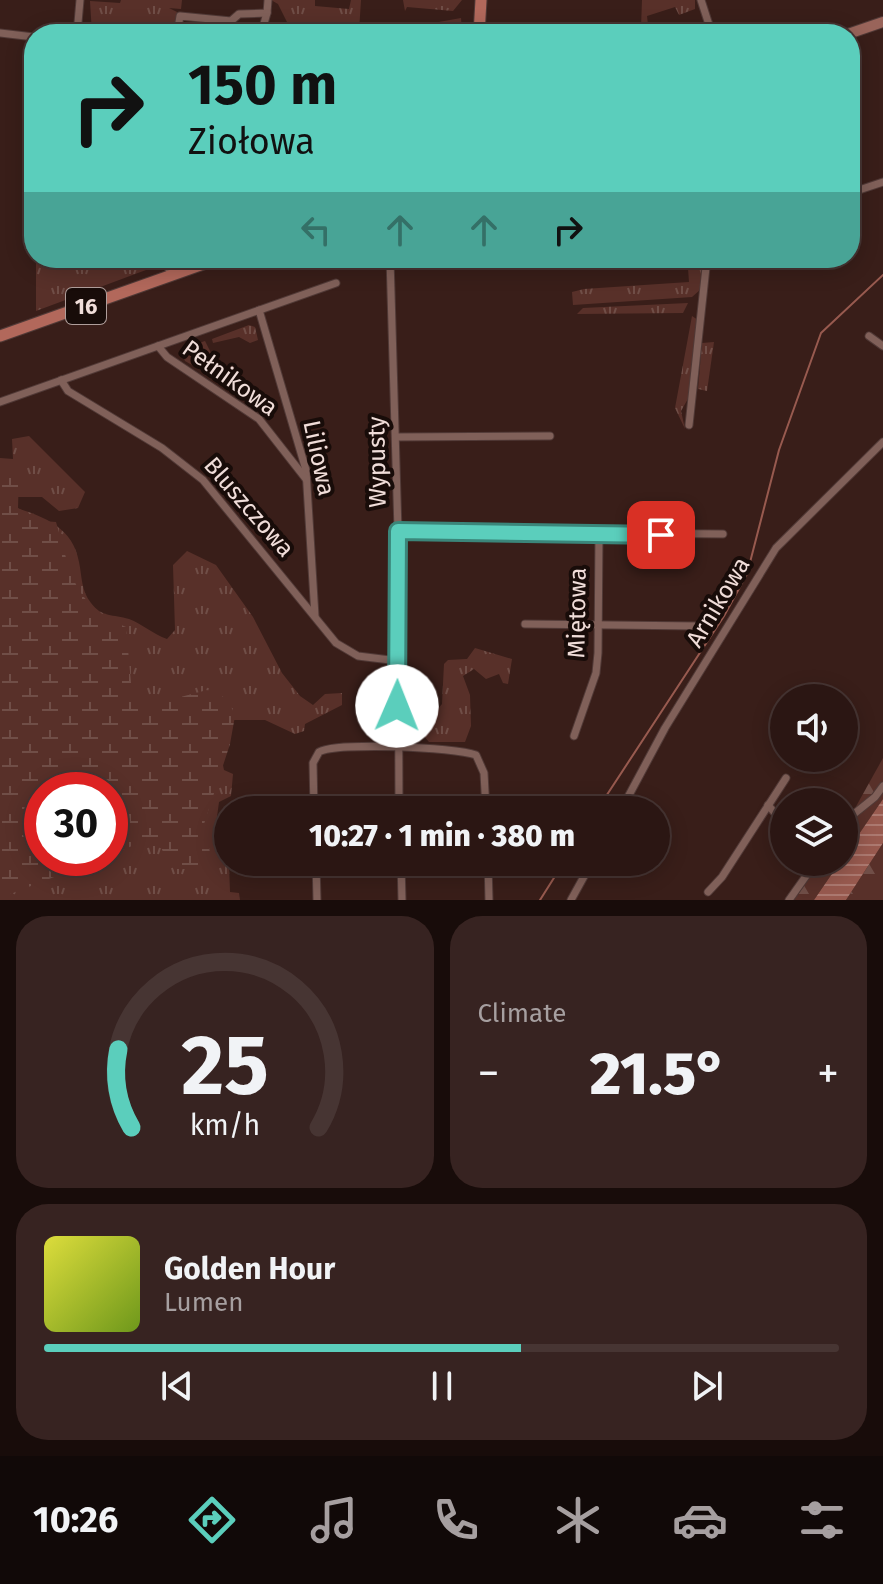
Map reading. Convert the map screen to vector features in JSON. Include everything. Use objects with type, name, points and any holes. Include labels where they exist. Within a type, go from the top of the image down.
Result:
[{"type":"main road","points":[[480,24],[481,0]]},
{"type":"main road","points":[[860,30],[883,22]]},
{"type":"main road","name":"16","points":[[0,336],[192,268]]},
{"type":"street","points":[[78,24],[80,0]]},
{"type":"street","points":[[264,24],[268,0]]},
{"type":"street","points":[[701,0],[709,24]]},
{"type":"street","points":[[179,24],[181,12],[231,21],[239,14],[267,13]]},
{"type":"street","points":[[0,33],[24,36]]},
{"type":"street","points":[[860,190],[883,182]]},
{"type":"street","points":[[168,268],[172,275]]},
{"type":"street","name":"Wypusty","points":[[390,268],[398,531],[398,796]]},
{"type":"street","points":[[689,425],[706,268]]},
{"type":"street","points":[[0,402],[336,283]]},
{"type":"street","name":"Liliowa","points":[[259,310],[307,481],[315,618]]},
{"type":"street","points":[[869,336],[883,346]]},
{"type":"street","name":"Pełnikowa","points":[[158,346],[167,357],[259,419],[307,481]]},
{"type":"street","name":"Bluszczowa","points":[[61,380],[68,391],[162,448],[199,476],[239,520],[336,643],[358,656],[398,661]]},
{"type":"street","points":[[396,437],[550,436]]},
{"type":"street","points":[[281,444],[297,437]]},
{"type":"street","name":"Arnikowa","points":[[629,796],[665,728],[776,548],[882,444]]},
{"type":"street","points":[[398,531],[723,534]]},
{"type":"street","name":"Miętowa","points":[[574,736],[596,673],[599,535]]},
{"type":"street","points":[[525,624],[697,626]]},
{"type":"street","points":[[314,796],[313,763],[319,752],[396,747],[454,750],[476,755],[484,773],[485,796]]},
{"type":"street","points":[[708,892],[722,877],[786,778]]},
{"type":"street","points":[[858,811],[883,786]]},
{"type":"street","points":[[316,876],[317,900]]},
{"type":"street","points":[[401,876],[402,900]]},
{"type":"street","points":[[488,876],[489,900]]},
{"type":"street","points":[[571,900],[584,876]]},
{"type":"street","points":[[789,900],[805,876]]},
{"type":"green space","points":[[121,0],[182,0],[181,9],[169,8],[177,12],[175,24],[91,24],[90,1],[120,3]]},
{"type":"green space","points":[[271,0],[315,0],[315,6],[349,9],[351,0],[361,0],[359,24],[287,22],[278,4]]},
{"type":"green space","points":[[403,0],[462,0],[453,11],[407,7],[405,11]]},
{"type":"green space","points":[[642,0],[695,0],[695,9],[679,15],[675,7],[647,16],[648,24],[641,24]]},
{"type":"green space","points":[[461,18],[461,24],[428,24]]},
{"type":"green space","points":[[36,268],[151,268],[36,311]]},
{"type":"green space","points":[[688,268],[704,268],[701,289],[692,297],[573,305],[572,292],[584,289],[689,282]]},
{"type":"green space","points":[[688,303],[683,313],[577,314],[583,308]]},
{"type":"green space","points":[[692,316],[698,320],[689,397],[681,411],[685,429],[675,408]]},
{"type":"green space","points":[[249,325],[255,327],[258,340],[250,343],[239,337],[213,343],[212,339]]},
{"type":"green space","points":[[205,341],[214,359],[211,365],[199,369],[185,361],[181,349]]},
{"type":"green space","points":[[714,342],[707,391],[698,389],[702,343]]},
{"type":"green space","points":[[29,436],[85,492],[78,508],[59,511],[42,497],[16,497],[13,507],[45,519],[70,540],[76,550],[85,594],[99,611],[129,619],[167,639],[175,630],[173,565],[187,551],[216,565],[253,617],[282,673],[300,696],[313,705],[325,694],[342,693],[342,705],[305,724],[304,731],[295,734],[265,720],[234,720],[217,737],[224,770],[233,774],[231,796],[214,796],[214,876],[229,876],[230,892],[239,893],[240,900],[0,900],[0,458],[13,459],[12,439]]},
{"type":"green space","points":[[10,459],[19,471],[18,508],[42,521],[56,522],[71,572],[84,597],[94,608],[126,627],[132,694],[139,708],[207,690],[228,699],[235,716],[230,744],[204,824],[212,862],[191,869],[174,869],[154,837],[128,848],[128,772],[24,772],[24,876],[57,876],[0,898],[0,460]]},
{"type":"green space","points":[[475,648],[512,659],[508,684],[503,683],[499,674],[486,679],[474,669],[463,676],[470,695],[471,726],[465,742],[429,742],[423,735],[423,727],[442,704],[444,664],[448,660],[467,659]]},
{"type":"green space","points":[[883,758],[883,799],[858,836],[858,803]]},
{"type":"green space","points":[[883,843],[883,900],[846,900]]},
{"type":"green space","points":[[811,876],[830,876],[814,900],[794,900]]},
{"type":"shaded area","points":[[883,799],[883,843],[846,900],[814,900],[830,876],[858,876],[858,836]]},
{"type":"waterway","points":[[606,796],[724,616],[747,574],[779,450],[821,333],[883,275]]},
{"type":"waterway","points":[[540,900],[555,876]]},
{"type":"route","points":[[397,706],[398,531],[661,535]]}]
